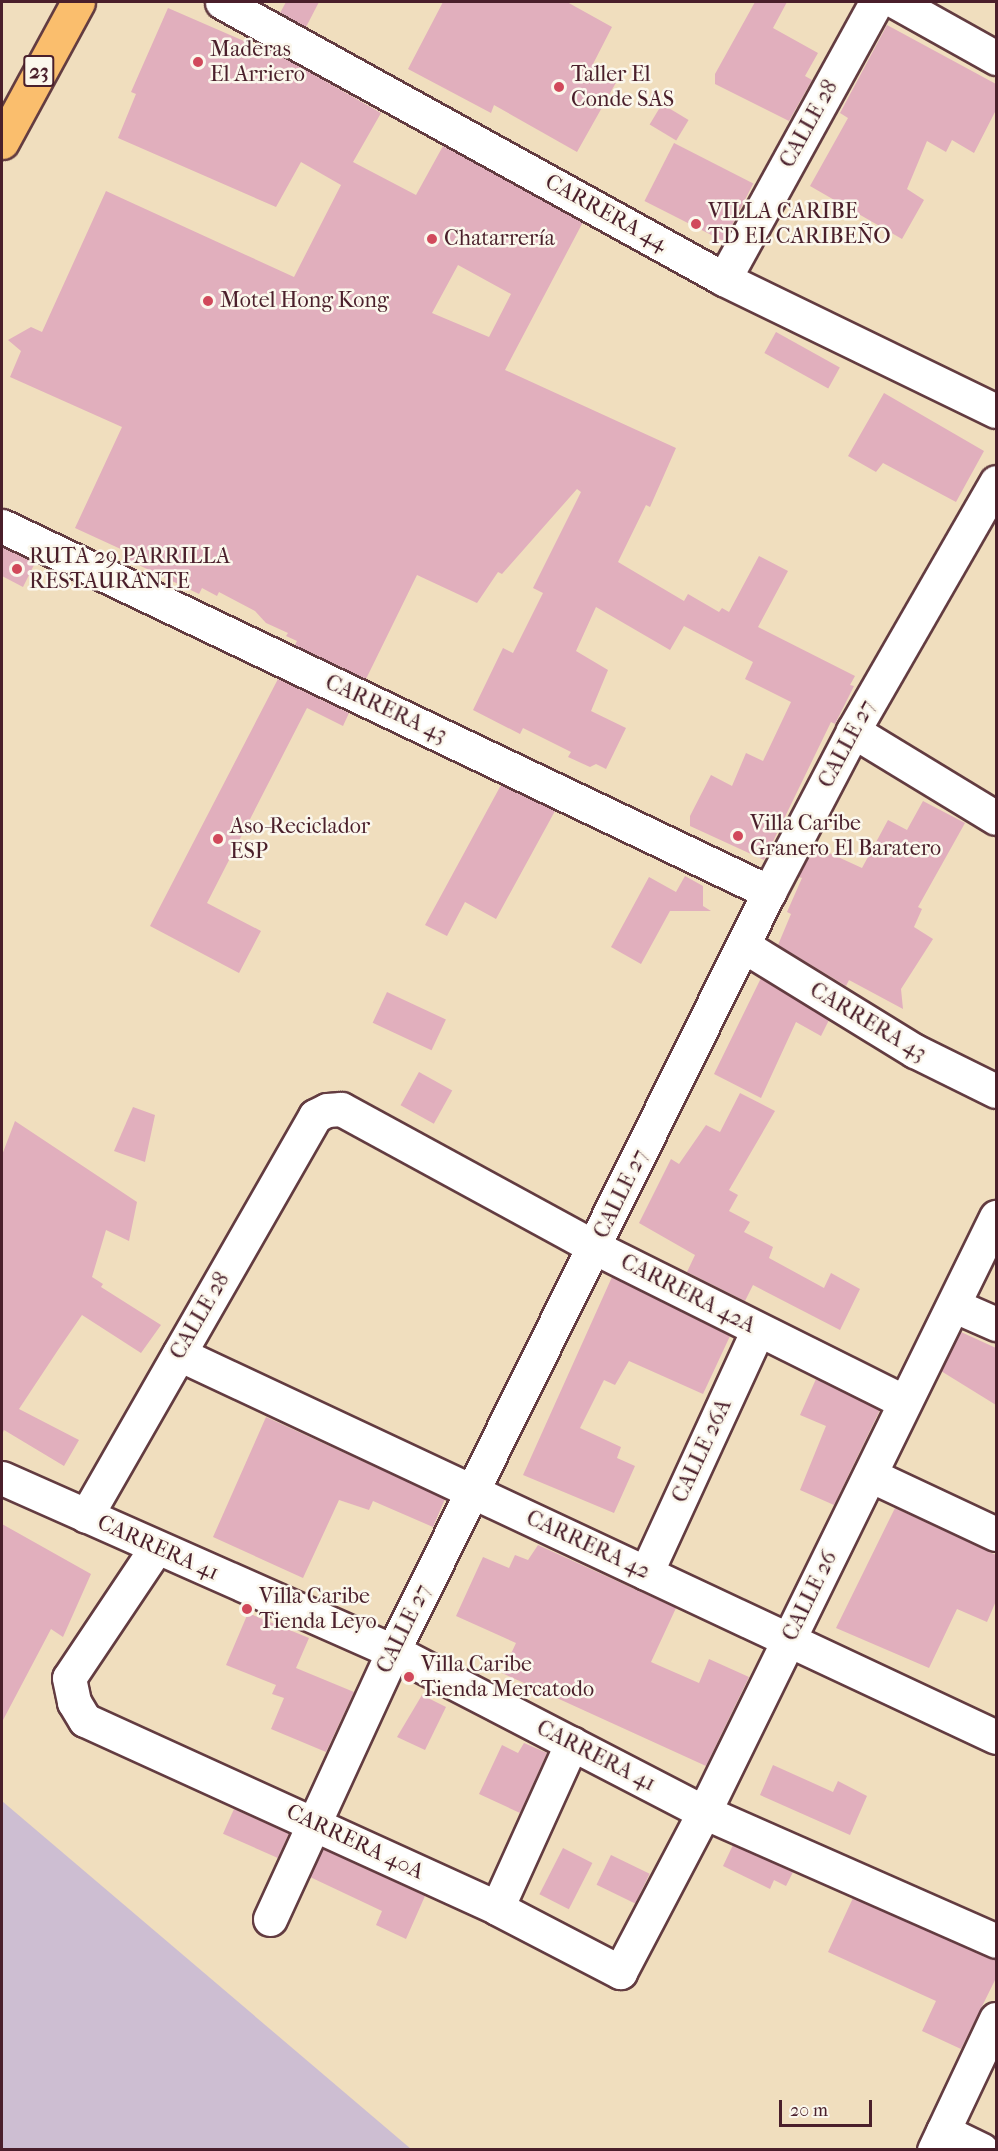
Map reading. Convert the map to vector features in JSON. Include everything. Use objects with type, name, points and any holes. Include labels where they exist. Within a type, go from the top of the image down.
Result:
[{"type":"highway","name":"23","points":[[2,142],[78,2]]},
{"type":"street","name":"CARRERA 44","points":[[222,2],[724,279],[996,411]]},
{"type":"street","name":"CALLE 28","points":[[724,279],[876,2]]},
{"type":"street","points":[[896,2],[996,58]]},
{"type":"street","name":"CALLE 27","points":[[270,1919],[393,1651],[769,892],[853,731],[996,482]]},
{"type":"street","name":"CARRERA 43","points":[[2,526],[769,892]]},
{"type":"street","points":[[853,731],[996,818]]},
{"type":"street","name":"CARRERA 43","points":[[744,946],[915,1052],[996,1091]]},
{"type":"street","name":"CARRERA 42A","points":[[315,1116],[341,1109],[594,1247],[905,1402]]},
{"type":"street","name":"CALLE 28","points":[[86,1516],[315,1116]]},
{"type":"street","name":"CALLE 26","points":[[620,1972],[705,1812],[905,1402],[955,1306],[996,1217]]},
{"type":"street","points":[[955,1306],[996,1324]]},
{"type":"street","name":"CALLE 26A","points":[[646,1573],[758,1329]]},
{"type":"street","name":"CARRERA 42","points":[[179,1354],[996,1737]]},
{"type":"street","points":[[870,1474],[996,1534]]},
{"type":"street","name":"CARRERA 41","points":[[2,1478],[393,1651],[705,1812],[996,1941]]},
{"type":"street","name":"CARRERA 40A","points":[[156,1548],[69,1678],[74,1702],[86,1720],[497,1908],[620,1972]]},
{"type":"street","points":[[497,1908],[572,1743]]},
{"type":"street","points":[[982,2150],[938,2140],[996,2019]]},
{"type":"shaded area","points":[[2,1801],[411,2149],[2,2149]]},
{"type":"building","points":[[286,2],[319,2],[306,27],[280,13]]},
{"type":"building","points":[[443,2],[567,2],[612,27],[593,64],[618,79],[577,152],[494,105],[491,113],[408,69]]},
{"type":"building","points":[[755,2],[787,2],[773,28],[818,53],[805,76],[812,80],[789,121],[715,84],[715,74]]},
{"type":"building","points":[[168,8],[260,48],[262,45],[381,113],[353,162],[416,195],[443,146],[583,222],[505,370],[676,448],[650,507],[646,505],[618,562],[684,601],[688,594],[719,612],[722,608],[729,612],[759,556],[788,571],[758,627],[855,676],[850,685],[854,686],[835,724],[831,722],[764,860],[690,826],[690,816],[711,775],[732,786],[746,753],[763,761],[791,702],[745,679],[753,662],[684,626],[670,650],[596,607],[576,651],[608,670],[591,711],[626,728],[606,769],[596,764],[590,767],[568,757],[571,752],[523,728],[520,734],[473,710],[503,648],[513,653],[543,593],[533,588],[581,492],[577,489],[502,574],[498,572],[477,603],[417,575],[366,679],[295,645],[297,641],[286,636],[288,633],[266,623],[255,611],[219,592],[217,596],[202,588],[199,594],[122,557],[125,551],[75,528],[122,427],[10,377],[21,351],[8,340],[31,327],[42,332],[106,191],[294,277],[341,185],[301,162],[276,207],[118,138],[136,94],[131,92]],"holes":[[[458,265],[511,294],[489,337],[432,313]]]},
{"type":"building","points":[[887,25],[996,84],[996,110],[974,153],[952,140],[946,152],[927,141],[907,189],[924,200],[902,239],[810,186],[848,118],[840,113]]},
{"type":"building","points":[[662,104],[689,120],[676,141],[650,125]]},
{"type":"building","points":[[674,143],[753,183],[724,241],[644,201]]},
{"type":"building","points":[[776,332],[840,367],[828,388],[764,353]]},
{"type":"building","points":[[884,393],[984,451],[956,502],[883,463],[876,472],[848,456]]},
{"type":"building","name":"RUTA 29 PARRILLA RESTAURANTE","points":[[2,547],[35,563],[23,587],[2,576]]},
{"type":"building","name":"Aso-Reciclador ESP","points":[[278,679],[349,713],[343,726],[307,708],[207,903],[261,931],[239,973],[150,926]]},
{"type":"building","points":[[501,785],[555,811],[496,919],[465,902],[447,936],[425,925]]},
{"type":"building","points":[[923,801],[965,823],[918,907],[922,909],[914,927],[933,939],[901,989],[903,1009],[849,980],[846,986],[778,945],[791,914],[787,912],[802,878],[798,877],[814,846],[862,868],[888,820],[907,830]]},
{"type":"building","points":[[685,876],[703,886],[703,906],[711,911],[670,911],[641,964],[611,947],[649,877],[676,892]]},
{"type":"building","points":[[761,978],[829,1020],[821,1036],[796,1022],[761,1098],[714,1074]]},
{"type":"building","points":[[387,992],[446,1019],[432,1050],[373,1023]]},
{"type":"building","points":[[419,1072],[452,1090],[434,1124],[401,1105]]},
{"type":"building","points":[[740,1093],[775,1111],[729,1190],[738,1195],[729,1211],[750,1222],[744,1232],[773,1247],[769,1258],[824,1288],[831,1273],[860,1289],[840,1330],[753,1285],[745,1301],[687,1272],[695,1255],[639,1223],[671,1159],[679,1164],[706,1125],[720,1132]]},
{"type":"building","points":[[133,1107],[155,1115],[145,1162],[114,1151]]},
{"type":"building","points":[[15,1121],[137,1202],[129,1241],[106,1230],[92,1277],[103,1284],[101,1287],[161,1325],[141,1353],[82,1315],[19,1409],[79,1440],[64,1466],[4,1430],[2,1435],[2,1155]]},
{"type":"building","points":[[612,1277],[730,1336],[703,1394],[629,1361],[615,1385],[604,1380],[580,1428],[621,1447],[617,1458],[635,1466],[614,1513],[523,1475]]},
{"type":"building","points":[[961,1332],[996,1348],[996,1405],[941,1371]]},
{"type":"building","points":[[816,1379],[880,1410],[834,1505],[800,1490],[826,1426],[800,1415]]},
{"type":"building","points":[[266,1417],[445,1499],[433,1527],[373,1501],[369,1510],[339,1500],[303,1578],[213,1537]]},
{"type":"building","points":[[895,1508],[996,1555],[996,1601],[987,1622],[957,1609],[929,1668],[836,1628]]},
{"type":"building","points":[[2,1524],[91,1574],[63,1637],[51,1629],[2,1722]]},
{"type":"building","points":[[538,1545],[676,1608],[651,1662],[699,1683],[709,1659],[749,1677],[706,1766],[502,1673],[516,1643],[456,1616],[483,1557],[509,1568],[515,1555],[528,1560]]},
{"type":"building","points":[[248,1613],[309,1638],[296,1668],[354,1692],[326,1752],[271,1729],[284,1698],[272,1694],[276,1685],[226,1665]]},
{"type":"building","points":[[422,1695],[446,1707],[425,1750],[397,1737]]},
{"type":"building","points":[[524,1743],[547,1753],[520,1813],[479,1794],[502,1745],[518,1753]]},
{"type":"building","points":[[773,1765],[833,1792],[838,1781],[867,1796],[850,1835],[760,1795]]},
{"type":"building","points":[[234,1809],[289,1833],[278,1858],[223,1834]]},
{"type":"building","points":[[733,1845],[793,1872],[786,1886],[774,1880],[770,1889],[723,1866]]},
{"type":"building","points":[[563,1848],[592,1863],[569,1909],[539,1894]]},
{"type":"building","points":[[323,1849],[425,1896],[406,1939],[376,1925],[382,1911],[310,1877]]},
{"type":"building","points":[[611,1855],[650,1874],[635,1904],[597,1885]]},
{"type":"building","points":[[853,1898],[996,1959],[996,1978],[961,2049],[922,2031],[936,2001],[828,1952]]},
{"type":"place","name":"Maderas El Arriero","points":[[198,62]]},
{"type":"place","name":"Taller El Conde SAS","points":[[559,87]]},
{"type":"place","name":"VILLA CARIBE TD EL CARIBEÑO","points":[[696,224]]},
{"type":"place","name":"Chatarrería","points":[[432,239]]},
{"type":"place","name":"Motel Hong Kong","points":[[208,301]]},
{"type":"place","name":"RUTA 29 PARRILLA RESTAURANTE","points":[[17,569]]},
{"type":"place","name":"Villa Caribe Granero El Baratero","points":[[738,836]]},
{"type":"place","name":"Aso-Reciclador ESP","points":[[218,839]]},
{"type":"place","name":"Villa Caribe Tienda Leyo","points":[[247,1609]]},
{"type":"place","name":"Villa Caribe Tienda Mercatodo","points":[[409,1677]]}]
